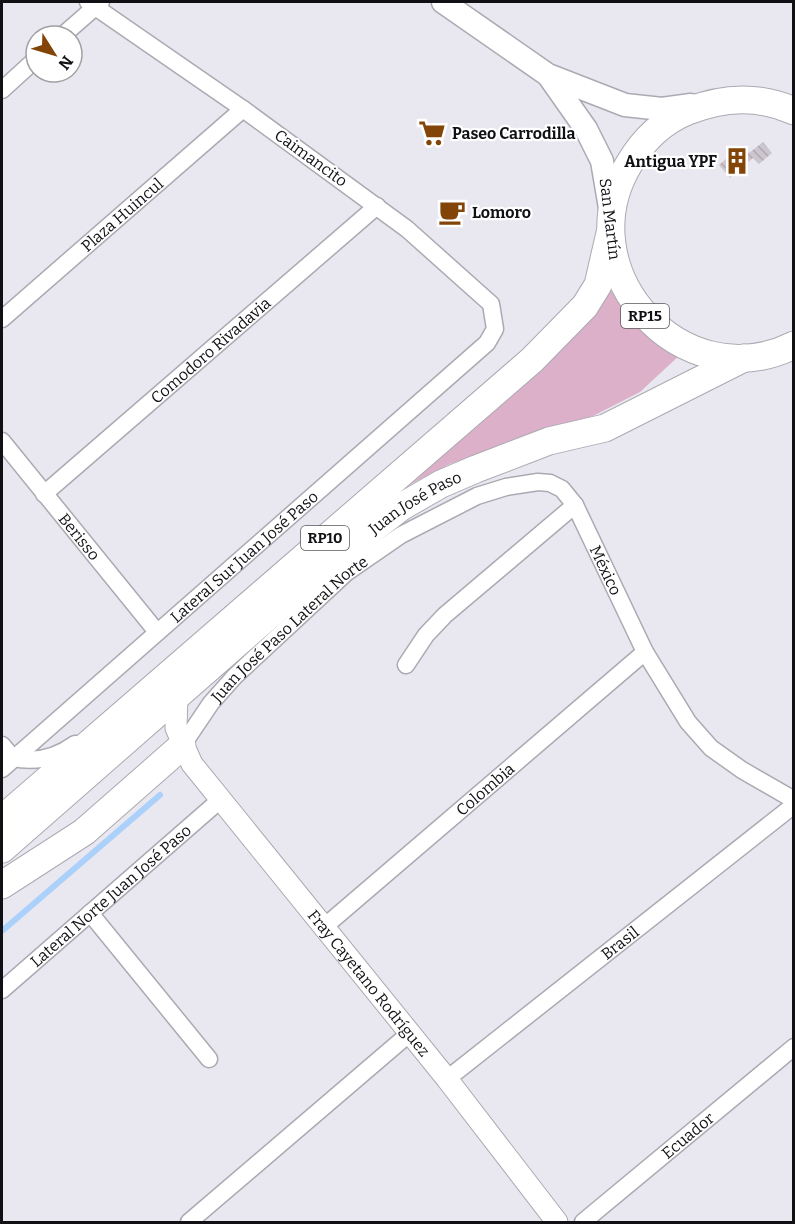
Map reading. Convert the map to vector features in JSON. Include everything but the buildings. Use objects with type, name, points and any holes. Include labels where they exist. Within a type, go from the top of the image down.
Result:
[{"type":"highway","name":"San Martín","points":[[712,101],[745,98],[788,105]]},
{"type":"highway","name":"Juan José Paso","points":[[2,819],[532,360],[585,306],[594,292],[604,267],[610,223],[620,178],[639,146],[672,118],[712,101]]},
{"type":"highway","name":"San Martín","points":[[610,223],[615,266],[630,297],[651,323],[679,343],[711,355],[744,358],[789,349]]},
{"type":"highway","name":"Juan José Paso","points":[[2,849],[331,561],[401,507],[441,484],[486,465],[549,441],[605,428],[744,358]]},
{"type":"highway","points":[[2,885],[84,832],[182,746]]},
{"type":"main road","name":"San Martín","points":[[443,2],[548,75],[626,105],[662,109],[712,101]]},
{"type":"main road","name":"San Martín","points":[[548,75],[586,129],[602,161],[610,223]]},
{"type":"street","points":[[74,24],[95,3]]},
{"type":"street","name":"Caimancito","points":[[95,3],[377,206],[491,304],[495,328],[487,343]]},
{"type":"street","points":[[2,90],[24,70]]},
{"type":"street","name":"Plaza Huincul","points":[[2,319],[243,109]]},
{"type":"street","name":"Comodoro Rivadavia","points":[[44,494],[377,206]]},
{"type":"street","name":"Lateral Sur Juan José Paso","points":[[8,764],[487,343]]},
{"type":"street","name":"Berisso","points":[[2,441],[157,632]]},
{"type":"street","name":"Juan José Paso Lateral Norte","points":[[182,746],[212,703],[235,676],[346,573],[401,535],[477,496],[506,487],[538,482],[550,483],[562,489],[575,505]]},
{"type":"street","points":[[406,665],[426,634],[445,615],[575,505]]},
{"type":"street","name":"México","points":[[575,505],[645,652],[688,722],[711,748],[742,770],[794,800]]},
{"type":"street","name":"Colombia","points":[[324,927],[645,652]]},
{"type":"street","points":[[177,697],[176,728],[182,746]]},
{"type":"street","points":[[2,745],[8,764],[46,759],[71,747],[136,701]]},
{"type":"street","name":"Fray Cayetano Rodríguez","points":[[182,746],[192,764],[220,800],[447,1079],[557,1222]]},
{"type":"street","name":"Lateral Norte Juan José Paso","points":[[2,990],[220,800]]},
{"type":"street","name":"Brasil","points":[[447,1079],[794,805]]},
{"type":"street","points":[[90,913],[209,1059]]},
{"type":"street","points":[[189,1222],[410,1034]]},
{"type":"street","name":"Ecuador","points":[[583,1222],[794,1047]]},
{"type":"shaded area","points":[[610,289],[627,312],[682,353],[640,392],[593,416],[450,464],[399,490]]},
{"type":"waterway","points":[[2,931],[160,795]]},
{"type":"place","name":"Paseo Carrodilla","points":[[432,133]]},
{"type":"place","name":"Antigua YPF","points":[[737,161]]},
{"type":"place","name":"Lomoro","points":[[452,212]]}]
